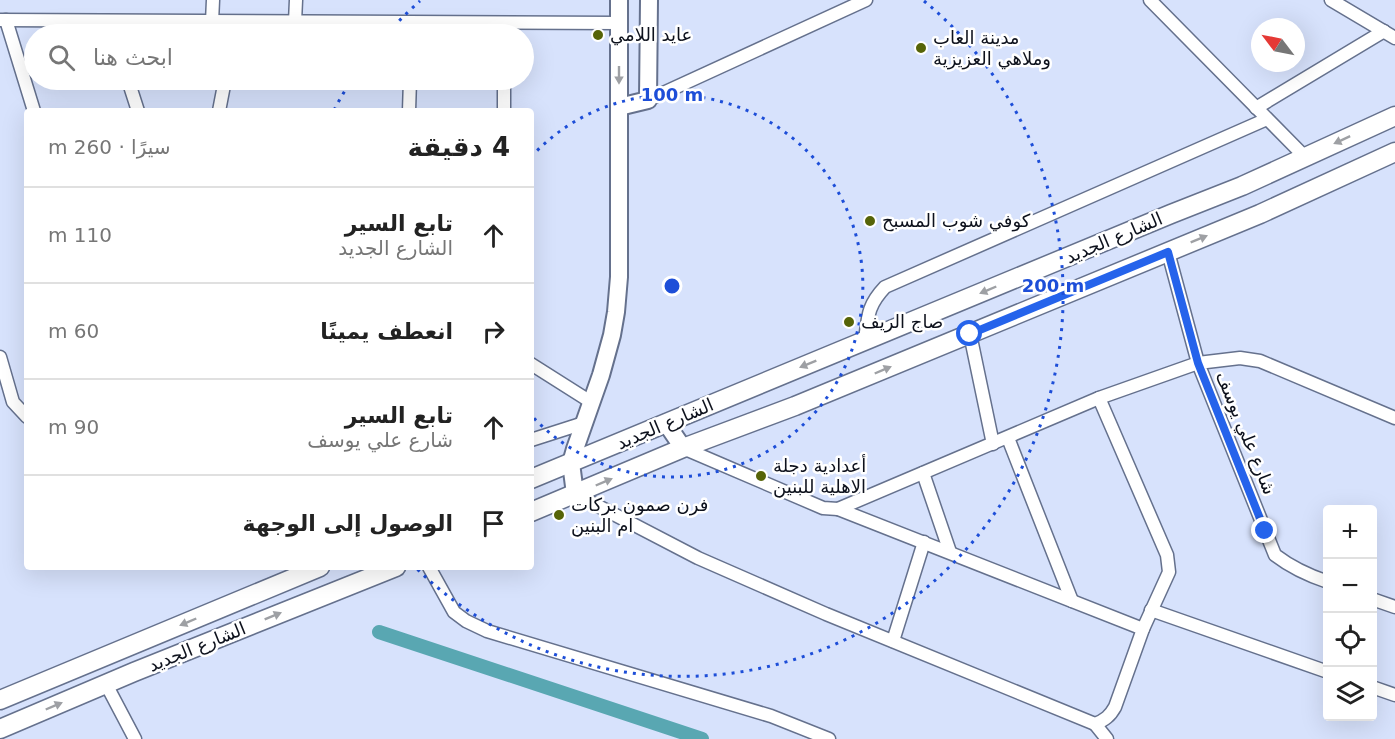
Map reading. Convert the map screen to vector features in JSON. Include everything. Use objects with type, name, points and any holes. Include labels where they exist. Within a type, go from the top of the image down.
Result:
[{"type":"main road","name":"الشارع الجديد","points":[[534,478],[1242,186],[1395,116]]},
{"type":"main road","name":"الشارع الجديد","points":[[534,511],[1260,214],[1395,152]]},
{"type":"main road","name":"الشارع الجديد","points":[[0,700],[313,570]]},
{"type":"main road","name":"الشارع الجديد","points":[[0,729],[389,570]]},
{"type":"street","points":[[212,22],[213,0]]},
{"type":"street","points":[[295,22],[296,0]]},
{"type":"street","points":[[619,0],[619,277],[616,312],[601,375],[571,463],[575,494],[698,558],[826,614],[1095,724],[1107,739]]},
{"type":"street","points":[[648,100],[649,0]]},
{"type":"street","points":[[619,107],[648,100],[866,0]]},
{"type":"street","points":[[1150,0],[1305,157]]},
{"type":"street","points":[[1339,2],[1395,38]]},
{"type":"street","points":[[24,82],[3,20],[237,21],[334,24]]},
{"type":"street","points":[[534,27],[619,23]]},
{"type":"street","points":[[1256,108],[1384,31]]},
{"type":"street","points":[[27,90],[33,108]]},
{"type":"street","points":[[131,90],[137,108]]},
{"type":"street","points":[[220,108],[223,90]]},
{"type":"street","points":[[409,108],[410,90]]},
{"type":"street","points":[[504,90],[504,108]]},
{"type":"street","points":[[865,341],[869,310],[885,287],[1267,119]]},
{"type":"street","points":[[838,509],[1100,398],[1198,363],[1168,252]]},
{"type":"street","points":[[970,334],[993,444]]},
{"type":"street","points":[[0,357],[13,402],[24,414]]},
{"type":"street","name":"شارع علي يوسف","points":[[1323,580],[1289,566],[1275,555],[1198,363],[1240,358],[1260,361],[1395,418]]},
{"type":"street","points":[[534,366],[591,402]]},
{"type":"street","points":[[1095,724],[1108,717],[1115,707],[1143,629],[1168,572],[1167,555],[1100,398]]},
{"type":"street","points":[[534,439],[584,423]]},
{"type":"street","points":[[666,423],[683,448],[823,508],[838,509],[1143,629]]},
{"type":"street","points":[[1008,438],[1072,601]]},
{"type":"street","points":[[924,473],[950,552]]},
{"type":"street","points":[[893,641],[924,542]]},
{"type":"street","points":[[431,570],[454,612],[466,621],[487,631],[771,716],[829,739]]},
{"type":"street","points":[[1377,601],[1395,607]]},
{"type":"street","points":[[1151,610],[1323,670]]},
{"type":"street","points":[[106,684],[135,739]]},
{"type":"street","points":[[1377,689],[1395,695]]},
{"type":"waterway","points":[[379,632],[702,739]]},
{"type":"place","name":"عايد اللامي","points":[[598,35]]},
{"type":"place","name":"مدينة العاب وملاهي العزيزية","points":[[921,48]]},
{"type":"place","name":"كوفي شوب المسبح","points":[[870,221]]},
{"type":"place","name":"صاج الريف","points":[[849,322]]},
{"type":"place","name":"أعدادية دجلة الاهلية للبنين","points":[[761,476]]},
{"type":"place","name":"فرن صمون بركات ام البنين","points":[[559,515]]},
{"type":"route","points":[[970,334],[1168,252],[1198,363],[1265,531]]}]
